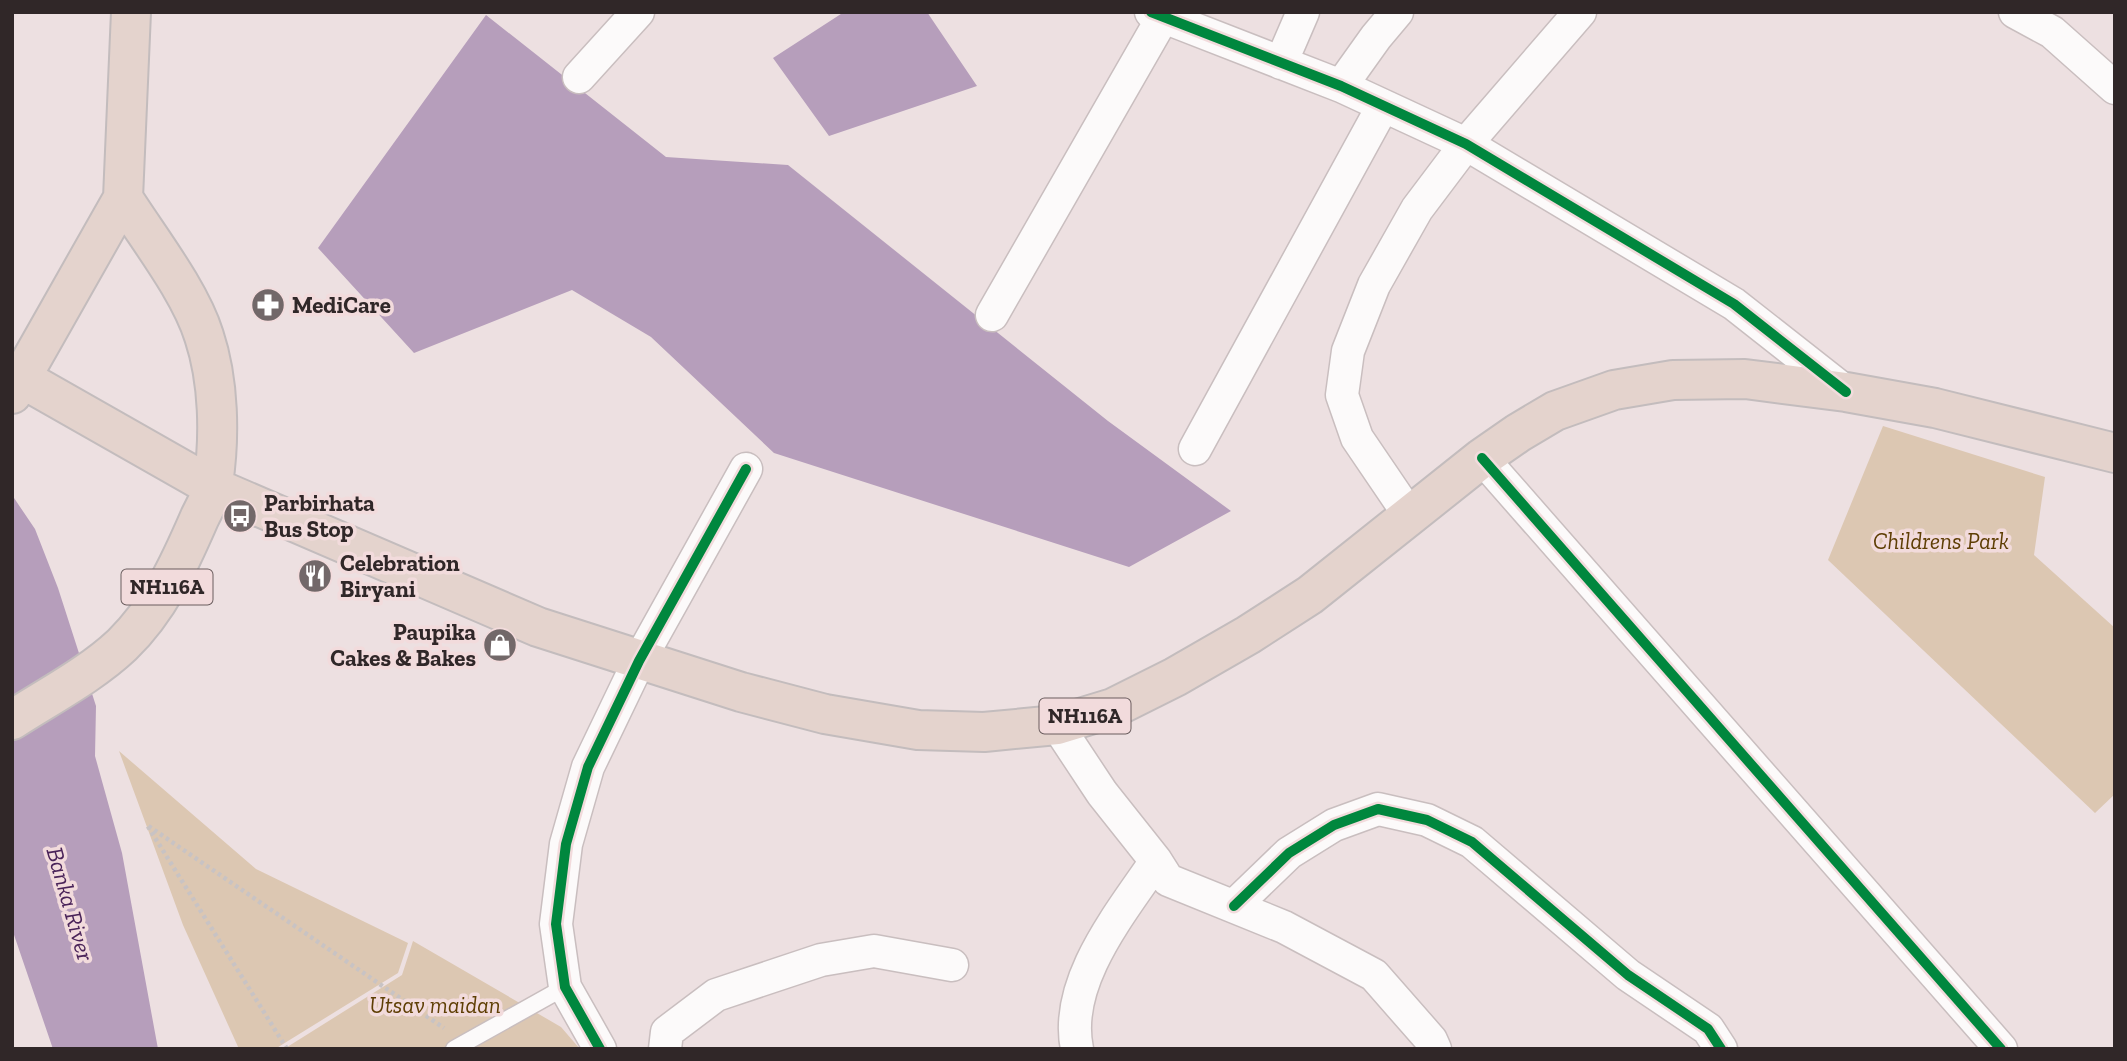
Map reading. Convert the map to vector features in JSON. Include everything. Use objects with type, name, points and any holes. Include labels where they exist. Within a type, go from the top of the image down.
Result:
[{"type":"highway","points":[[16,383],[124,198],[131,12]]},
{"type":"highway","points":[[124,198],[184,294],[204,335],[213,377],[216,421],[213,487]]},
{"type":"highway","name":"NH116A","points":[[16,383],[213,487],[538,627],[741,692],[825,714],[918,730],[984,732],[1057,725],[1113,708],[1175,677],[1310,595],[1482,458],[1555,411],[1614,390],[1673,380],[1745,379],[1846,391],[1935,408],[2115,453]]},
{"type":"highway","name":"NH116A","points":[[12,720],[92,668],[122,644],[150,614],[175,574],[213,487]]},
{"type":"street","points":[[579,77],[638,12]]},
{"type":"street","points":[[1281,64],[1303,12]]},
{"type":"street","points":[[1341,86],[1397,12]]},
{"type":"street","points":[[1410,516],[1357,438],[1342,395],[1348,351],[1374,285],[1411,220],[1466,144],[1580,12]]},
{"type":"street","points":[[2015,12],[2052,32],[2115,88]]},
{"type":"street","points":[[992,315],[1157,15],[1341,86],[1466,144],[1734,304],[1846,391]]},
{"type":"street","points":[[1195,449],[1383,106]]},
{"type":"street","points":[[1482,458],[2001,1049]]},
{"type":"street","points":[[600,1049],[565,987],[556,924],[566,844],[588,767],[639,661],[746,469]]},
{"type":"street","points":[[1057,725],[1102,793],[1156,860],[1168,880],[1284,927],[1374,975],[1431,1040],[1435,1049]]},
{"type":"street","points":[[1234,906],[1289,853],[1334,825],[1378,809],[1427,820],[1472,842],[1628,975],[1709,1029],[1721,1049]]},
{"type":"street","points":[[1077,1049],[1074,1033],[1084,978],[1101,943],[1156,860]]},
{"type":"street","points":[[665,1049],[667,1032],[716,995],[821,960],[874,951],[952,965]]},
{"type":"lane","points":[[460,1046],[565,987]]},
{"type":"path","points":[[287,1049],[147,825],[460,1046]]},
{"type":"green space","name":"Childrens Park","points":[[1883,426],[2045,477],[2034,555],[2115,628],[2115,794],[2095,813],[1828,560]]},
{"type":"green space","points":[[119,751],[256,869],[408,943],[398,973],[275,1049],[239,1049],[183,925]]},
{"type":"green space","name":"Utsav maidan","points":[[413,941],[561,1027],[580,1049],[284,1049],[402,975]]},
{"type":"water","points":[[844,12],[927,12],[977,86],[829,136],[773,58]]},
{"type":"water","points":[[486,15],[666,157],[788,165],[1108,421],[1231,511],[1129,567],[774,453],[651,337],[572,290],[414,353],[318,248]]},
{"type":"water","name":"Banka River","points":[[12,495],[35,529],[58,588],[96,706],[95,756],[122,853],[158,1049],[53,1049],[12,929]]},
{"type":"cycle path","points":[[1151,12],[1341,86],[1466,144],[1734,304],[1846,392]]},
{"type":"cycle path","points":[[1482,458],[2001,1049]]},
{"type":"cycle path","points":[[600,1049],[565,987],[556,924],[566,844],[588,767],[639,661],[746,469]]},
{"type":"cycle path","points":[[1234,906],[1289,853],[1334,825],[1378,809],[1427,820],[1472,842],[1628,975],[1708,1029],[1721,1049]]},
{"type":"place","name":"MediCare","points":[[268,305]]},
{"type":"place","name":"Parbirhata Bus Stop","points":[[240,516]]},
{"type":"place","name":"Celebration Biryani","points":[[315,576]]},
{"type":"place","name":"Paupika Cakes & Bakes","points":[[500,645]]}]
